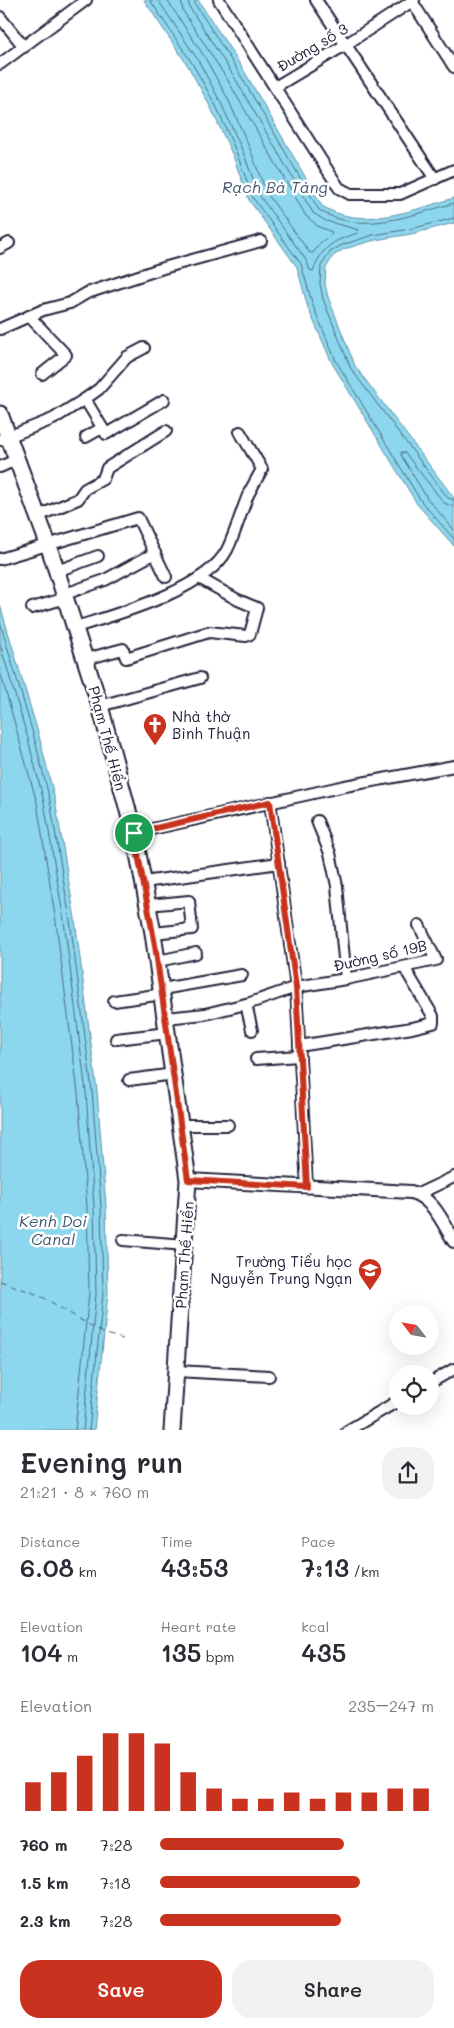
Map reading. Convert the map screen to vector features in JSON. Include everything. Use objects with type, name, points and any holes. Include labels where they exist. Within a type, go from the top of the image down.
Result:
[{"type":"main road","name":"Phạm Thế Hiển","points":[[0,414],[4,438],[18,459],[76,627],[100,706],[134,833],[158,961],[188,1180],[172,1430]]},
{"type":"street","points":[[0,64],[86,0]]},
{"type":"street","points":[[219,0],[339,188],[350,194],[400,194],[454,170]]},
{"type":"street","points":[[316,0],[434,179]]},
{"type":"street","points":[[412,0],[454,67]]},
{"type":"street","name":"Đường số 3","points":[[275,87],[345,45],[412,0]]},
{"type":"street","points":[[0,17],[24,46]]},
{"type":"street","points":[[0,329],[43,310],[70,303],[87,293],[163,268],[261,241]]},
{"type":"street","points":[[28,316],[66,355],[42,374]]},
{"type":"street","points":[[4,438],[53,419],[85,400],[100,389],[127,357],[144,348]]},
{"type":"street","points":[[85,400],[106,434],[164,400]]},
{"type":"street","points":[[86,437],[102,428]]},
{"type":"street","points":[[38,516],[78,498],[85,489],[103,480],[108,468],[166,431]]},
{"type":"street","points":[[76,627],[132,609],[210,572],[226,551],[250,491],[262,469],[240,432]]},
{"type":"street","points":[[0,467],[18,459]]},
{"type":"street","points":[[0,559],[138,518],[166,577]]},
{"type":"street","points":[[32,608],[105,580],[155,553]]},
{"type":"street","points":[[57,571],[98,556]]},
{"type":"street","points":[[86,659],[123,649],[126,658],[209,632],[246,636],[250,634],[257,608],[238,600],[199,578]]},
{"type":"street","points":[[100,706],[200,678]]},
{"type":"street","points":[[134,833],[270,802],[454,766]]},
{"type":"street","points":[[270,802],[296,987],[307,1187]]},
{"type":"street","points":[[317,821],[330,853],[336,886],[346,979]]},
{"type":"street","points":[[144,882],[279,863]]},
{"type":"street","points":[[148,904],[189,900],[192,929],[153,933]]},
{"type":"street","name":"Đường số 19B","points":[[116,1039],[246,1004],[296,987],[346,979],[436,960],[420,925]]},
{"type":"street","points":[[158,961],[196,953]]},
{"type":"street","points":[[256,1059],[432,1023],[434,1016],[404,967]]},
{"type":"street","points":[[114,1001],[242,975]]},
{"type":"street","points":[[246,1004],[252,1030]]},
{"type":"street","points":[[129,1080],[174,1074]]},
{"type":"street","points":[[181,1125],[228,1125]]},
{"type":"street","points":[[188,1180],[369,1189],[418,1194],[454,1177]]},
{"type":"street","points":[[418,1194],[432,1205],[454,1241]]},
{"type":"street","points":[[123,1240],[185,1245]]},
{"type":"street","points":[[439,1378],[454,1369]]},
{"type":"street","points":[[176,1370],[269,1376]]},
{"type":"street","points":[[346,1430],[389,1406]]},
{"type":"water","name":"Rạch Bà Tàng","points":[[144,0],[198,0],[243,69],[322,206],[337,213],[371,218],[405,212],[454,198],[454,223],[411,234],[375,240],[344,249],[333,256],[326,268],[325,284],[328,297],[355,366],[454,498],[454,546],[417,504],[332,363],[308,308],[297,267],[249,200],[233,156],[211,108],[188,66]]},
{"type":"water","name":"Kenh Doi Canal","points":[[0,605],[39,736],[55,800],[75,919],[97,1091],[106,1206],[108,1294],[94,1430],[0,1430]]},
{"type":"ferry route","points":[[0,1281],[39,1295],[103,1333],[123,1339]]},
{"type":"place","name":"Nhà thờ Bình Thuận","points":[[155,746]]},
{"type":"place","name":"Trường Tiểu học Nguyễn Trung Ngạn","points":[[370,1291]]},
{"type":"route","points":[[270,802],[296,987],[307,1187],[188,1180],[163,994],[134,833],[270,802]]}]
